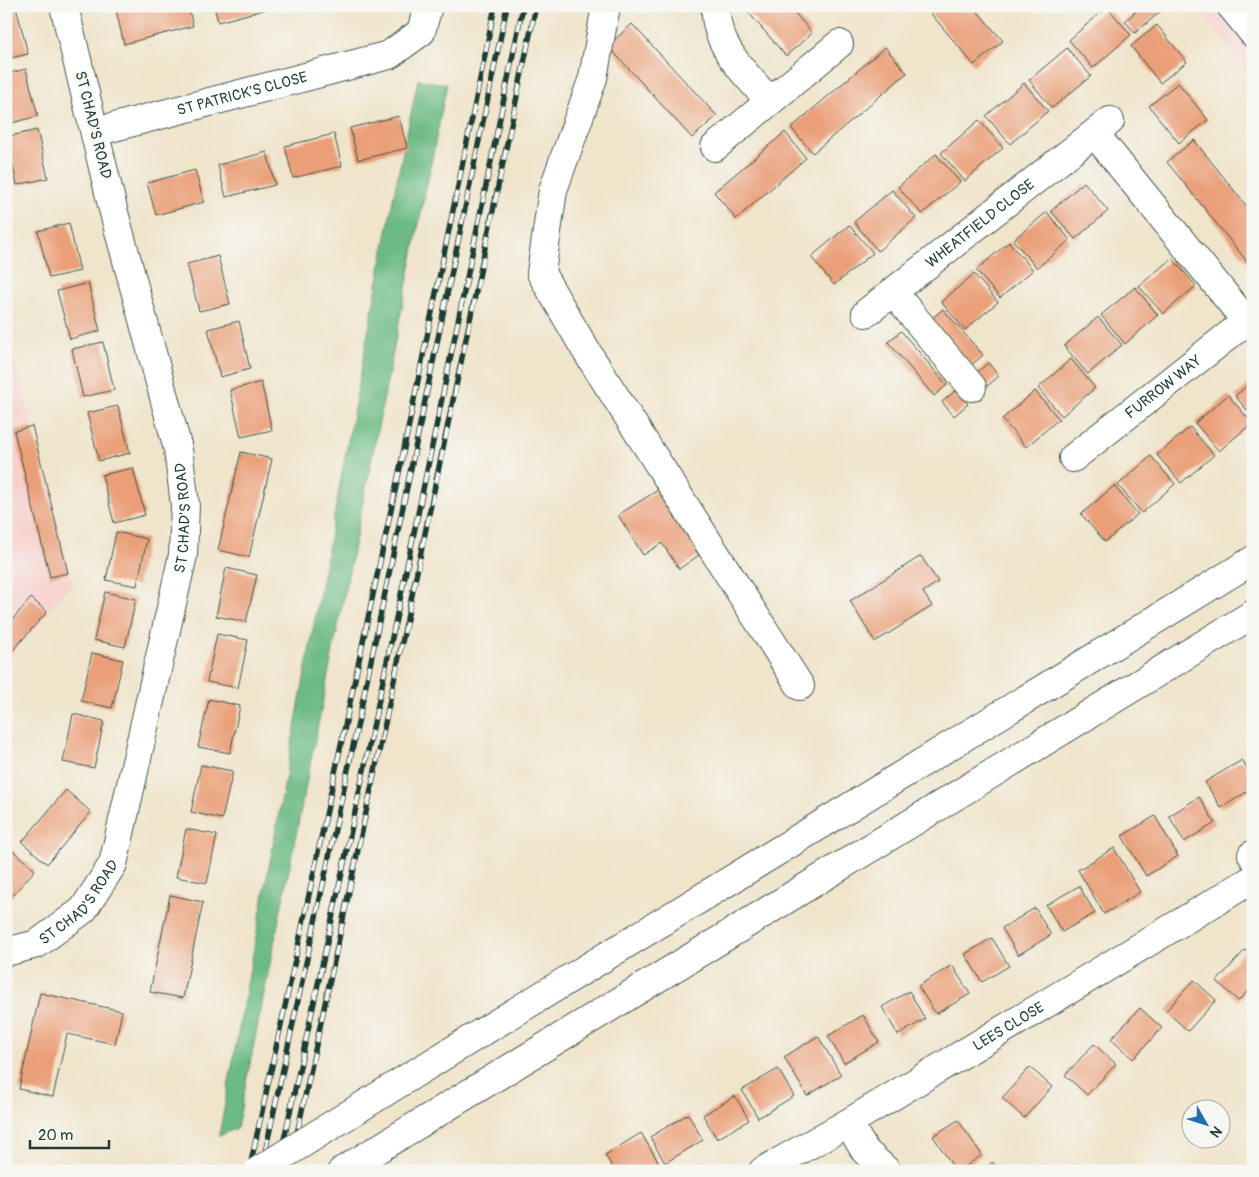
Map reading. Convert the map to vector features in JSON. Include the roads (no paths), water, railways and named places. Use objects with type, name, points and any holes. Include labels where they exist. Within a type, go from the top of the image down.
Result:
[{"type":"main road","name":"ST CHAD'S ROAD","points":[[6,952],[37,944],[83,910],[112,864],[183,555],[184,505],[178,449],[113,209],[64,6]]},
{"type":"main road","name":"ST PATRICK'S CLOSE","points":[[95,132],[390,55],[421,32],[428,6]]},
{"type":"main road","points":[[606,6],[593,78],[553,190],[541,273],[586,349],[800,686]]},
{"type":"main road","points":[[716,6],[715,19],[724,44],[747,76],[770,101]]},
{"type":"main road","points":[[1231,6],[1253,33]]},
{"type":"main road","points":[[715,147],[838,44]]},
{"type":"main road","name":"WHEATFIELD CLOSE","points":[[866,313],[1103,127],[1249,318]]},
{"type":"main road","points":[[893,292],[972,388]]},
{"type":"main road","name":"FURROW WAY","points":[[1073,458],[1249,318]]},
{"type":"main road","points":[[258,1171],[1253,560]]},
{"type":"main road","points":[[342,1171],[1253,614]]},
{"type":"main road","name":"LEES CLOSE","points":[[763,1171],[848,1123],[1252,864]]},
{"type":"main road","points":[[848,1123],[865,1151],[887,1171]]},
{"type":"railway","points":[[249,1171],[400,468],[495,6]]},
{"type":"railway","points":[[261,1171],[358,723],[507,6]]},
{"type":"railway","points":[[277,1171],[372,734],[523,6]]},
{"type":"railway","points":[[289,1171],[414,589],[536,6]]}]
